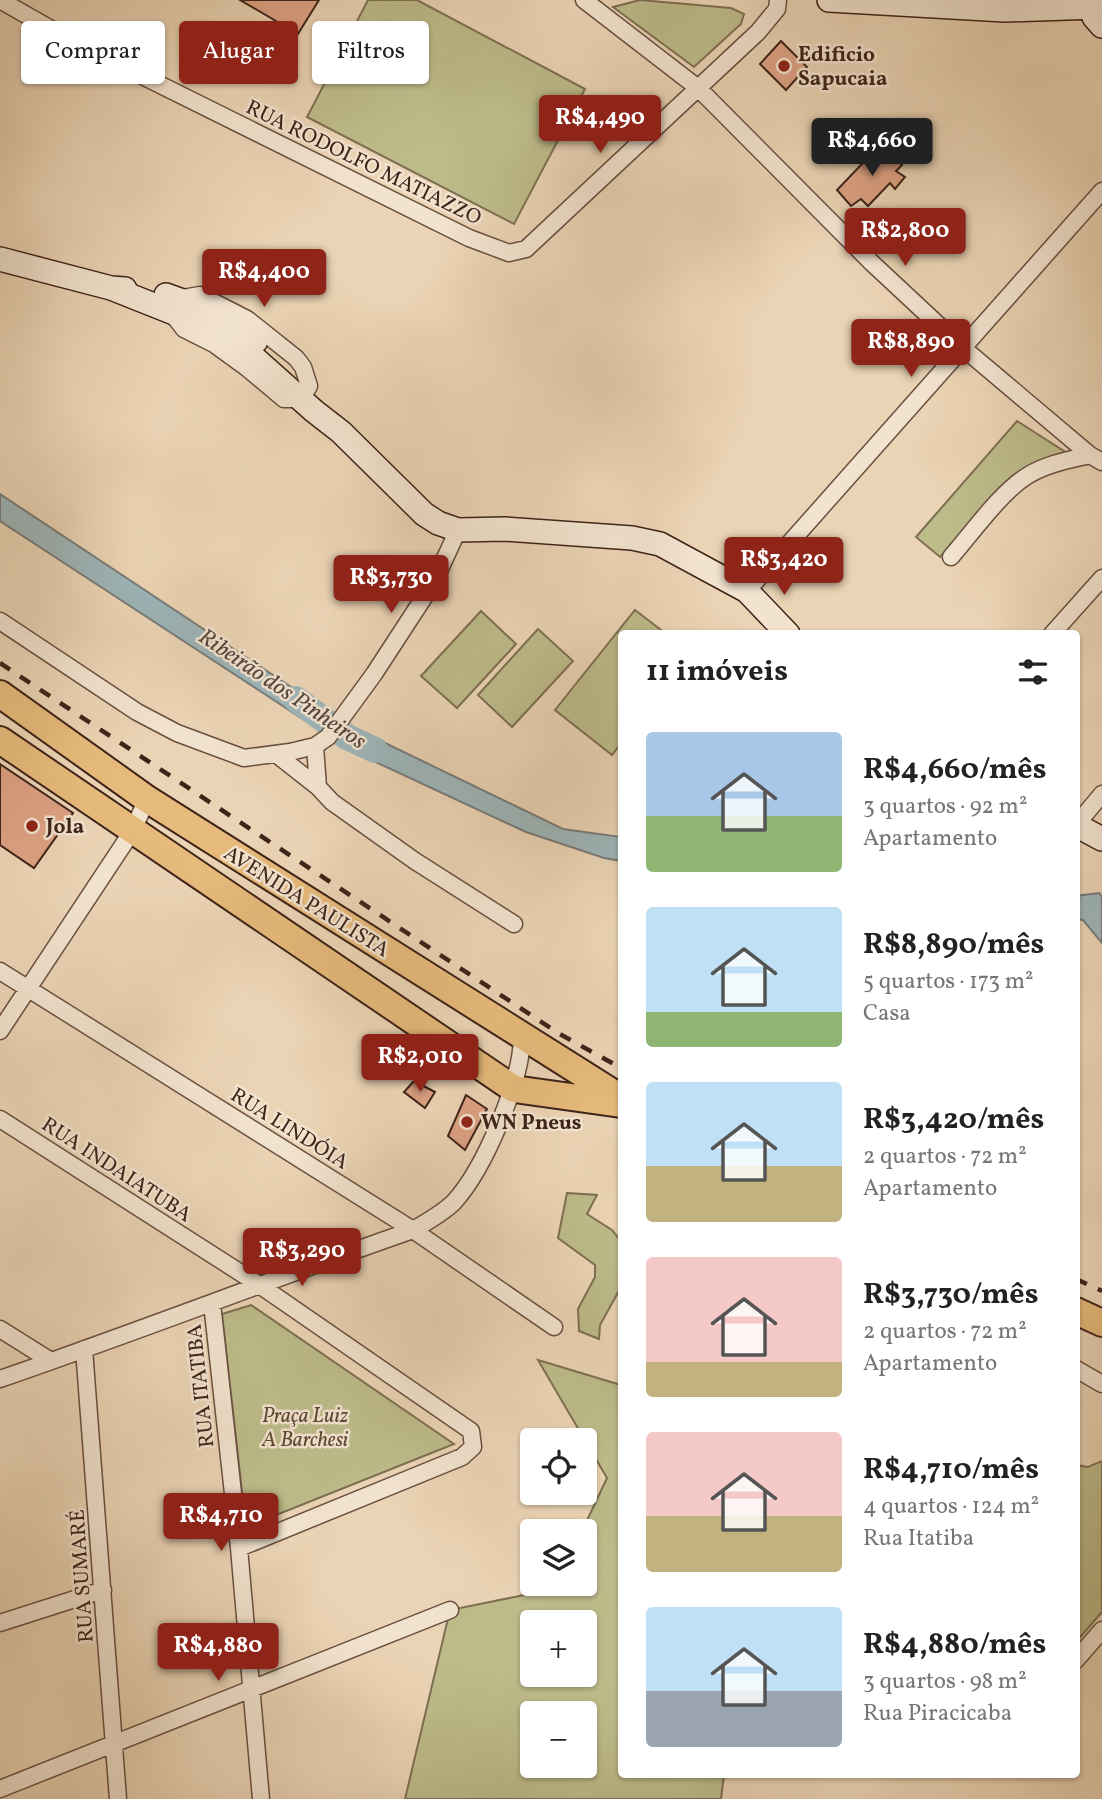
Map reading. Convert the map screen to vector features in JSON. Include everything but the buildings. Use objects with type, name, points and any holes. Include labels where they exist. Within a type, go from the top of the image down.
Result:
[{"type":"main road","points":[[829,0],[1005,10],[1032,8],[1100,19]]},
{"type":"main road","points":[[0,259],[111,288],[151,290],[177,309],[247,342],[324,404],[341,432],[424,514],[438,523],[458,530],[505,529],[632,538],[660,544],[747,592],[784,630]]},
{"type":"main road","name":"AVENIDA PAULISTA","points":[[0,694],[147,799],[618,1096]]},
{"type":"main road","name":"AVENIDA PAULISTA","points":[[0,740],[514,1089],[618,1104]]},
{"type":"main road","points":[[1080,827],[1102,839]]},
{"type":"main road","points":[[1080,1313],[1102,1323]]},
{"type":"street","name":"RUA RODOLFO MATIAZZO","points":[[0,0],[72,41],[469,238],[509,253],[526,249],[698,88]]},
{"type":"street","points":[[584,0],[698,88],[872,262],[962,347],[1096,458]]},
{"type":"street","points":[[698,88],[758,32],[777,9],[778,0]]},
{"type":"street","points":[[747,592],[1102,191]]},
{"type":"street","points":[[200,295],[247,319],[296,358],[303,367],[303,387],[282,398],[214,344],[184,328],[177,309],[200,295]]},
{"type":"street","points":[[951,557],[1009,491],[1026,476],[1046,466],[1096,458]]},
{"type":"street","points":[[0,621],[137,712],[177,733],[244,758],[258,758],[321,742],[346,713],[434,582],[458,530]]},
{"type":"street","points":[[1056,630],[1102,578]]},
{"type":"street","points":[[318,787],[321,742]]},
{"type":"street","points":[[276,754],[318,787],[332,802],[415,861],[514,924]]},
{"type":"street","points":[[1080,820],[1102,794]]},
{"type":"street","points":[[0,1031],[133,830],[147,799]]},
{"type":"street","name":"RUA LINDÓIA","points":[[0,971],[413,1230],[554,1327]]},
{"type":"street","points":[[0,1379],[413,1230],[453,1202],[490,1142],[514,1089],[522,1036]]},
{"type":"street","name":"RUA INDAIATUBA","points":[[0,1119],[258,1284],[471,1431],[473,1438],[470,1452],[462,1457],[239,1548]]},
{"type":"street","name":"RUA ITATIBA","points":[[212,1303],[239,1548],[261,1799]]},
{"type":"street","points":[[0,1329],[51,1361]]},
{"type":"street","name":"RUA SUMARÉ","points":[[83,1349],[118,1799]]},
{"type":"street","points":[[1080,1371],[1102,1384]]},
{"type":"street","points":[[0,1623],[103,1590]]},
{"type":"street","points":[[0,1789],[450,1610]]},
{"type":"street","points":[[1080,1655],[1102,1630]]},
{"type":"green space","points":[[368,0],[417,0],[585,89],[514,224],[307,117],[324,84],[429,84],[429,21],[357,21]]},
{"type":"green space","points":[[640,0],[731,8],[744,14],[741,24],[694,67],[613,7]]},
{"type":"green space","points":[[1017,421],[1067,453],[1023,469],[940,557],[916,537]]},
{"type":"green space","points":[[635,610],[661,630],[619,630]]},
{"type":"green space","points":[[481,611],[516,644],[457,708],[421,676]]},
{"type":"green space","points":[[538,629],[573,661],[512,727],[478,695]]},
{"type":"green space","points":[[618,631],[618,747],[612,755],[555,710]]},
{"type":"green space","points":[[567,1193],[597,1195],[587,1214],[612,1230],[618,1237],[618,1292],[600,1325],[599,1339],[579,1331],[578,1309],[595,1277],[595,1265],[558,1238]]},
{"type":"green space","name":"Praça Luiz A Barchesi","points":[[251,1305],[454,1444],[246,1527],[222,1314]]},
{"type":"green space","points":[[538,1360],[618,1384],[618,1778],[724,1778],[721,1799],[405,1799],[450,1610],[520,1596],[597,1596],[597,1519],[588,1519],[594,1505],[597,1505],[607,1478],[597,1461],[597,1428],[578,1428]]},
{"type":"green space","points":[[1102,1461],[1102,1612],[1080,1637],[1080,1466],[1088,1467]]},
{"type":"water","points":[[0,494],[333,715],[315,727],[0,521]]},
{"type":"water","points":[[350,726],[563,829],[618,837],[618,860],[526,832],[339,745]]},
{"type":"water","points":[[1099,893],[1102,897],[1102,943],[1080,920],[1080,895]]},
{"type":"waterway","name":"Ribeirão dos Pinheiros","points":[[296,699],[347,737],[375,750]]},
{"type":"railway","points":[[0,663],[558,1033],[618,1066]]},
{"type":"railway","points":[[1080,1281],[1102,1291]]},
{"type":"place","name":"Edificio Sapucaia","points":[[784,66]]},
{"type":"place","name":"Jola","points":[[32,826]]},
{"type":"place","name":"WN Pneus","points":[[467,1122]]}]
